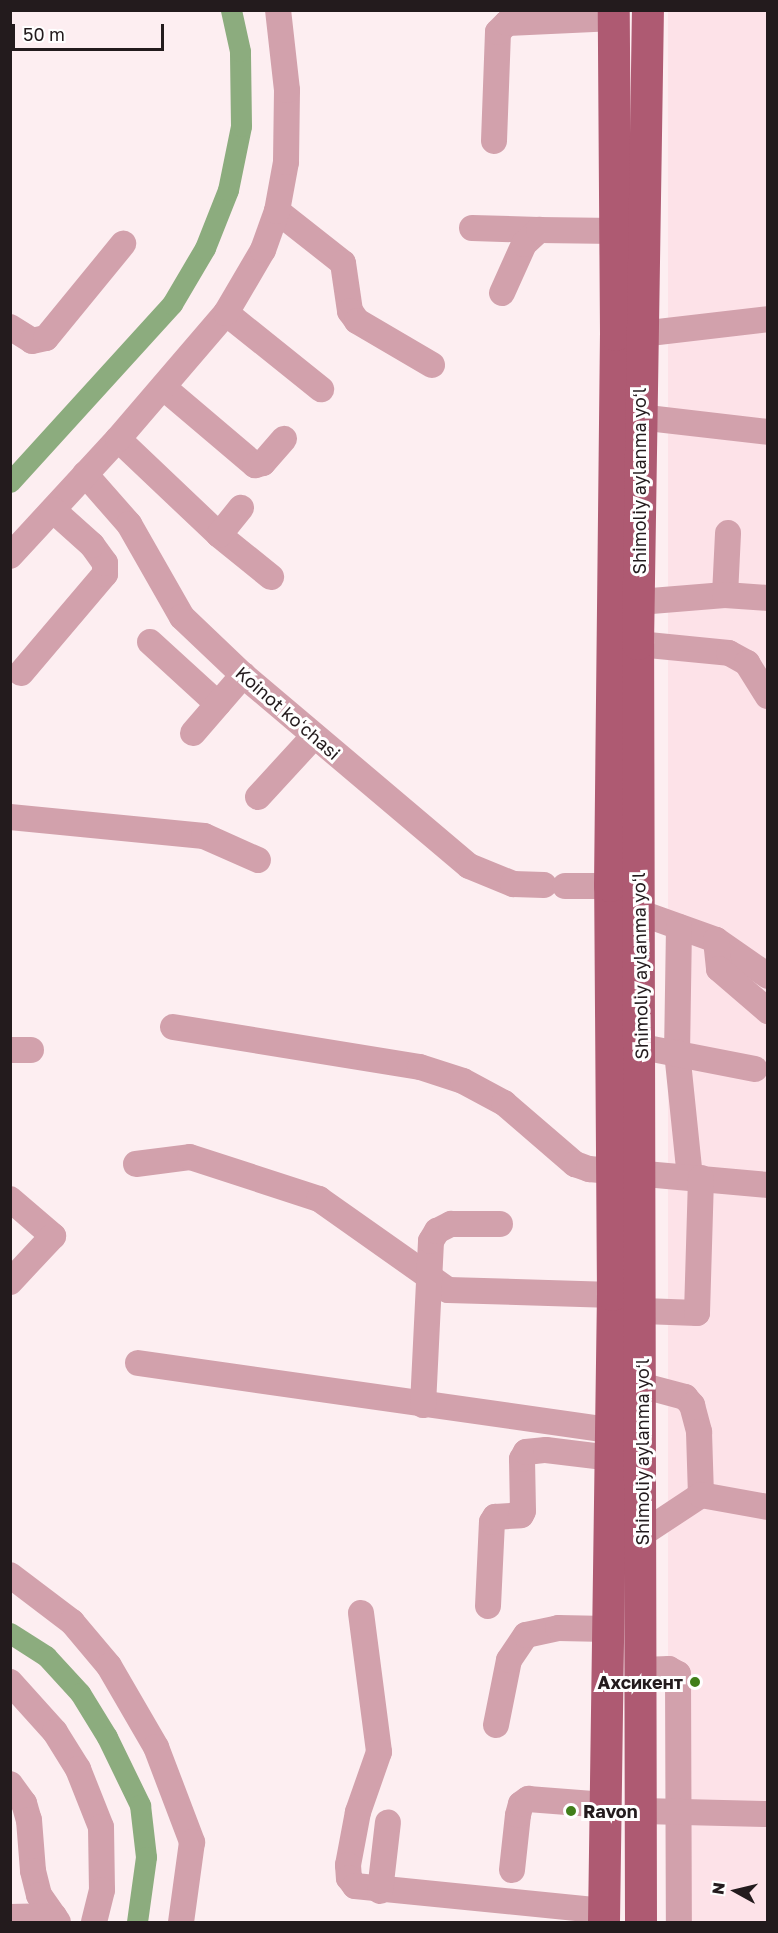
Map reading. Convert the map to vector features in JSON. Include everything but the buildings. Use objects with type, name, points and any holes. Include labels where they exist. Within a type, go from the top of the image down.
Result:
[{"type":"main road","name":"Shimoliy aylanma yoʻl","points":[[592,1916],[606,1804],[613,1294],[642,1047],[638,912],[639,417],[649,73],[648,10]]},
{"type":"main road","name":"Shimoliy aylanma yoʻl","points":[[614,14],[616,231],[610,886],[626,1172],[643,1311],[640,1385],[641,1923]]},
{"type":"main road","points":[[615,74],[649,73]]},
{"type":"street","points":[[10,556],[118,439],[226,313],[262,250],[277,211],[286,162],[287,90],[278,10]]},
{"type":"street","points":[[494,141],[494,53],[498,32],[507,24],[614,14]]},
{"type":"street","points":[[277,211],[343,263],[350,311],[357,321],[432,365]]},
{"type":"street","points":[[472,228],[616,231]]},
{"type":"street","points":[[502,293],[524,244],[539,230]]},
{"type":"street","points":[[10,327],[32,340],[46,338],[123,244]]},
{"type":"street","points":[[226,313],[321,389]]},
{"type":"street","points":[[641,334],[768,319]]},
{"type":"street","points":[[163,387],[255,465],[263,463],[284,439]]},
{"type":"street","points":[[639,417],[768,432]]},
{"type":"street","points":[[118,439],[219,534],[272,577]]},
{"type":"street","name":"Koinot koʻchasi","points":[[85,474],[129,524],[182,617],[243,675],[469,866],[513,884],[610,886]]},
{"type":"street","points":[[219,534],[241,508]]},
{"type":"street","points":[[21,673],[105,574],[105,563],[92,545],[53,510]]},
{"type":"street","points":[[725,595],[728,533]]},
{"type":"street","points":[[639,603],[725,595],[768,598]]},
{"type":"street","points":[[150,642],[218,704]]},
{"type":"street","points":[[638,644],[729,653],[747,663],[768,696]]},
{"type":"street","points":[[193,733],[243,675]]},
{"type":"street","points":[[258,797],[314,736]]},
{"type":"street","points":[[10,817],[204,836],[258,861]]},
{"type":"street","points":[[638,912],[716,940],[768,976]]},
{"type":"street","points":[[643,1311],[697,1312],[696,1177],[677,1052],[679,927]]},
{"type":"street","points":[[716,940],[718,969],[768,1011]]},
{"type":"street","points":[[173,1027],[420,1066],[463,1081],[504,1103],[575,1164],[626,1172],[768,1185]]},
{"type":"street","points":[[642,1047],[755,1069]]},
{"type":"street","points":[[136,1164],[190,1157],[319,1199],[448,1290],[613,1294]]},
{"type":"street","points":[[10,1199],[52,1236],[10,1282]]},
{"type":"street","points":[[423,1405],[431,1241],[437,1231],[463,1222],[500,1224]]},
{"type":"street","points":[[138,1363],[423,1405],[611,1444]]},
{"type":"street","points":[[640,1385],[685,1397],[692,1405],[699,1432],[701,1495]]},
{"type":"street","points":[[488,1606],[492,1522],[495,1517],[520,1515],[523,1511],[522,1459],[526,1452],[611,1444]]},
{"type":"street","points":[[642,1534],[701,1495],[768,1506]]},
{"type":"street","points":[[10,1575],[72,1622],[109,1666],[156,1747],[192,1842],[181,1923]]},
{"type":"street","points":[[361,1613],[379,1752],[358,1812],[348,1865],[349,1878],[355,1886],[380,1891],[592,1916]]},
{"type":"street","points":[[496,1725],[510,1660],[525,1635],[558,1628],[608,1629]]},
{"type":"street","points":[[642,1670],[669,1669],[678,1674],[679,1923]]},
{"type":"street","points":[[10,1682],[55,1732],[78,1769],[101,1827],[102,1890],[94,1923]]},
{"type":"street","points":[[10,1784],[24,1803],[29,1820],[33,1871],[39,1894],[56,1919]]},
{"type":"street","points":[[512,1870],[518,1815],[521,1804],[528,1799],[606,1804]]},
{"type":"street","points":[[642,1811],[768,1814]]},
{"type":"street","points":[[380,1891],[388,1822]]},
{"type":"street","points":[[10,1917],[56,1919]]},
{"type":"shaded area","points":[[668,11],[767,11],[767,1922],[668,1922]]},
{"type":"waterway","points":[[10,482],[172,304],[205,248],[228,190],[241,126],[240,51],[231,10]]},
{"type":"waterway","points":[[10,1633],[46,1656],[80,1693],[107,1737],[140,1805],[146,1857],[137,1922]]},
{"type":"place","name":"Ахсикент","points":[[695,1682]]},
{"type":"place","name":"Ravon","points":[[571,1811]]}]
